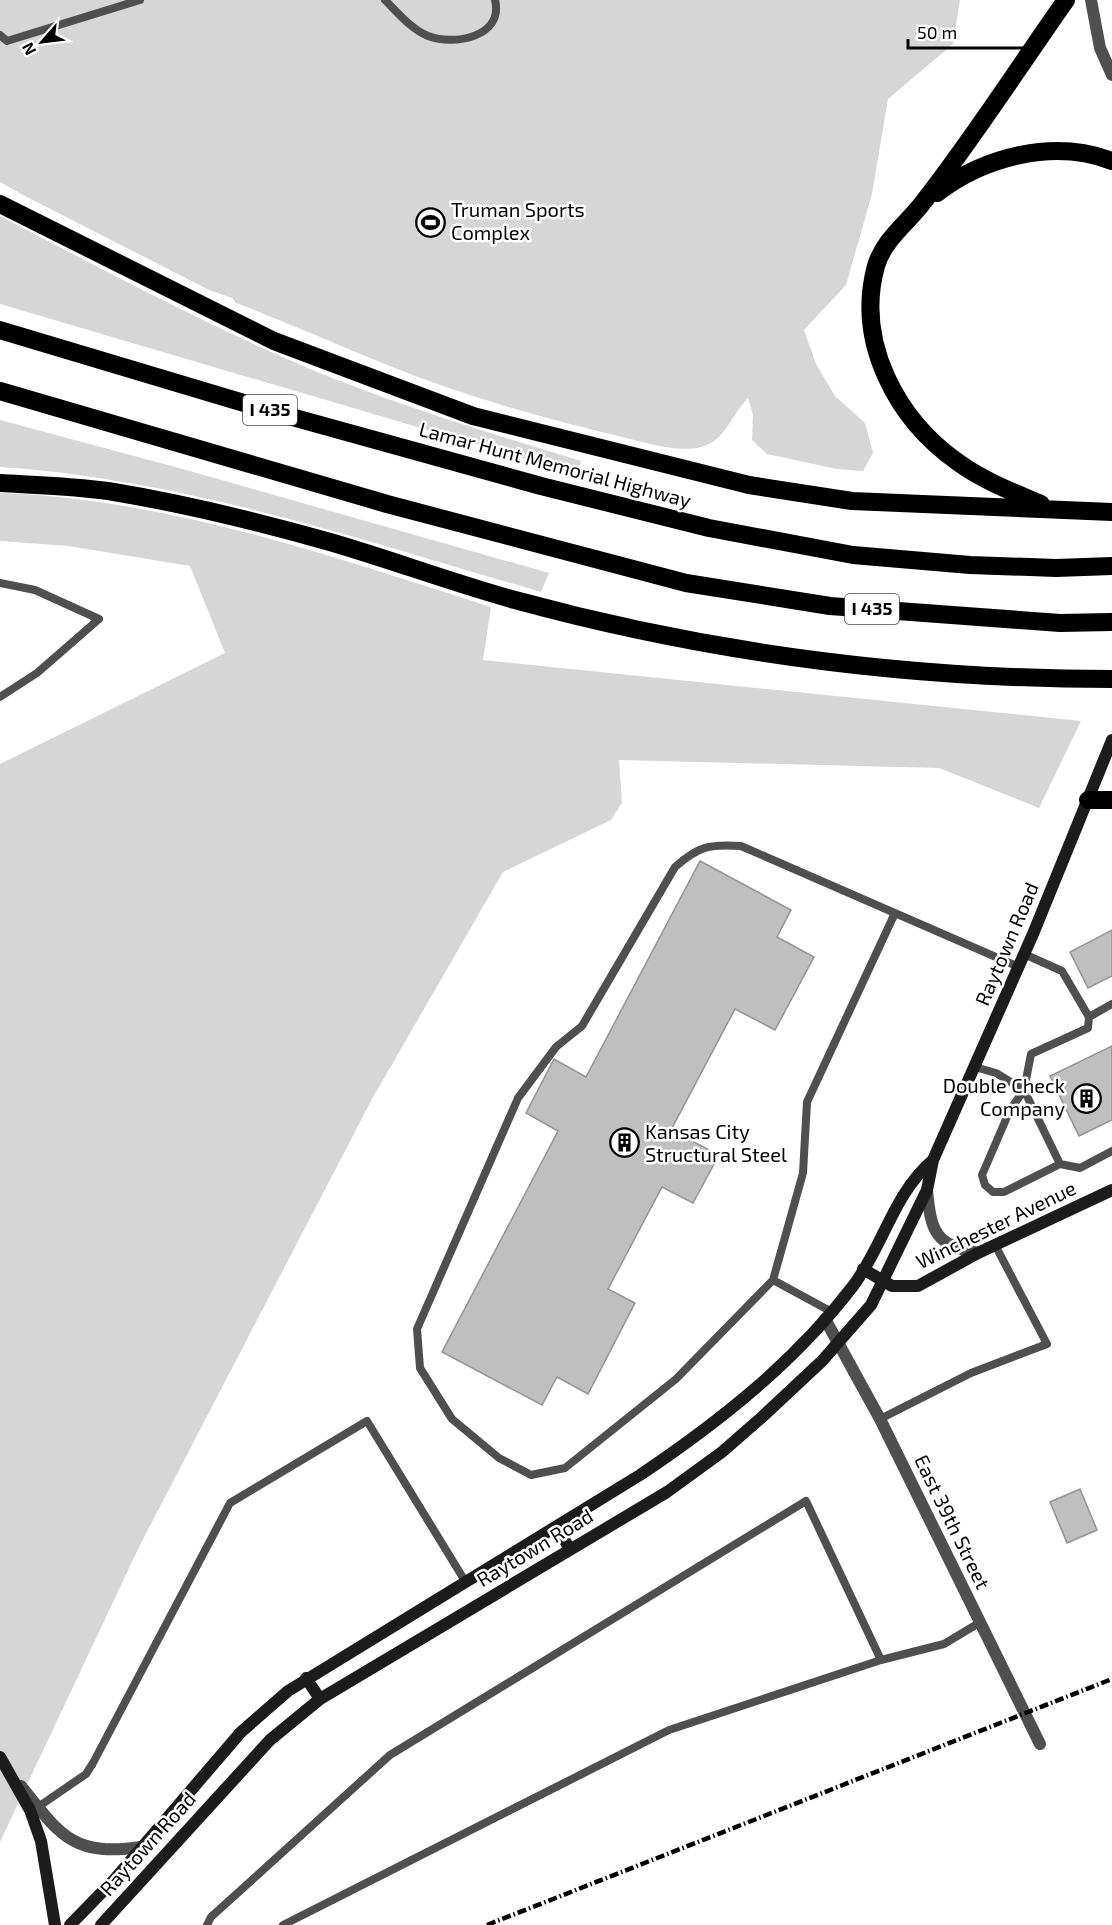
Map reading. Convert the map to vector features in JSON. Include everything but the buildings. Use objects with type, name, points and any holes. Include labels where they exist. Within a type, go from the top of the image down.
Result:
[{"type":"highway","points":[[1051,508],[999,486],[959,463],[925,433],[898,400],[883,372],[873,336],[870,303],[876,265],[889,241],[921,205],[1066,0]]},
{"type":"highway","points":[[921,205],[955,179],[986,164],[1018,154],[1098,155],[1112,161]]},
{"type":"highway","points":[[0,204],[274,341],[473,416],[748,485],[852,501],[1112,512]]},
{"type":"highway","name":"Lamar Hunt Memorial Highway","points":[[0,330],[281,414],[542,486],[709,528],[853,555],[1056,568],[1112,566]]},
{"type":"highway","name":"I 435","points":[[0,391],[376,501],[686,583],[830,606],[1059,623],[1112,621]]},
{"type":"highway","points":[[0,483],[107,491],[191,509],[330,542],[515,600],[676,637],[819,662],[1044,679],[1112,679]]},
{"type":"highway","points":[[1088,800],[1112,800]]},
{"type":"main road","name":"Raytown Road","points":[[101,1925],[262,1748],[320,1699],[667,1492],[722,1452],[839,1344],[871,1305],[927,1191],[933,1160],[1024,954],[1112,740]]},
{"type":"main road","name":"Raytown Road","points":[[70,1925],[114,1880],[241,1732],[306,1678],[557,1526],[694,1438],[766,1379],[828,1315],[863,1269],[914,1176],[933,1160]]},
{"type":"main road","name":"Winchester Avenue","points":[[863,1269],[892,1286],[918,1286],[978,1253],[1112,1190]]},
{"type":"main road","points":[[557,1526],[570,1550]]},
{"type":"main road","points":[[306,1678],[320,1699]]},
{"type":"main road","points":[[0,1757],[14,1778],[41,1841],[55,1925]]},
{"type":"street","points":[[1091,0],[1100,48],[1112,75]]},
{"type":"street","points":[[927,1191],[930,1219],[940,1237],[954,1249],[978,1253]]},
{"type":"street","name":"East 39th Street","points":[[828,1315],[839,1344],[880,1419],[1040,1744]]},
{"type":"street","name":"Raytown Road","points":[[14,1778],[59,1830],[83,1846],[105,1850],[141,1847]]},
{"type":"lane","points":[[0,35],[7,41],[140,0]]},
{"type":"lane","points":[[385,0],[411,25],[429,36],[454,41],[475,36],[486,30],[494,21],[495,0]]},
{"type":"lane","points":[[0,583],[35,590],[99,619],[37,673],[0,697]]},
{"type":"lane","points":[[895,913],[807,1102],[803,1173],[773,1280],[676,1379],[566,1468],[531,1475],[499,1458],[452,1419],[420,1368],[417,1329],[518,1098],[556,1047],[582,1026],[675,867],[691,853],[710,844],[741,846],[895,913],[1018,967]]},
{"type":"lane","points":[[1024,954],[1062,971],[1089,1017],[1088,1028],[1031,1054],[1024,1090],[1010,1110],[982,1174],[985,1185],[993,1192],[1004,1192],[1060,1164],[1080,1168],[1112,1151]]},
{"type":"lane","points":[[1089,1017],[1112,1004]]},
{"type":"lane","points":[[975,1067],[996,1073],[1024,1090],[1060,1164]]},
{"type":"lane","points":[[880,1419],[971,1373],[1047,1344],[995,1245]]},
{"type":"lane","points":[[773,1280],[828,1315]]},
{"type":"lane","points":[[38,1807],[86,1774],[93,1763],[230,1503],[368,1421],[465,1581]]},
{"type":"lane","points":[[207,1925],[211,1917],[390,1755],[806,1501],[881,1660]]},
{"type":"lane","points":[[283,1925],[669,1730],[881,1660],[944,1644],[979,1623]]},
{"type":"shaded area","name":"Truman Sports Complex","points":[[0,0],[960,0],[953,44],[888,99],[872,194],[846,285],[804,330],[816,364],[835,396],[865,423],[873,453],[863,471],[837,469],[767,454],[752,440],[753,415],[748,398],[714,441],[697,448],[687,449],[654,445],[509,407],[417,376],[236,303],[232,298],[209,290],[25,196],[0,182]]},
{"type":"shaded area","points":[[0,216],[192,315],[270,352],[411,407],[581,461],[577,474],[0,304]]},
{"type":"shaded area","points":[[0,420],[179,468],[549,573],[541,592],[341,533],[206,498],[137,484],[0,467]]},
{"type":"shaded area","points":[[0,493],[125,506],[187,518],[309,550],[491,607],[483,660],[1081,721],[1039,808],[939,768],[619,760],[622,803],[611,820],[503,872],[372,1099],[139,1547],[0,1842],[0,764],[225,653],[190,566],[69,546],[0,541]]},
{"type":"railway","points":[[487,1925],[1112,1679]]},
{"type":"place","name":"Truman Sports Complex","points":[[430,222]]},
{"type":"place","name":"Double Check Company","points":[[1086,1098]]},
{"type":"place","name":"Kansas City Structural Steel","points":[[624,1143]]}]
